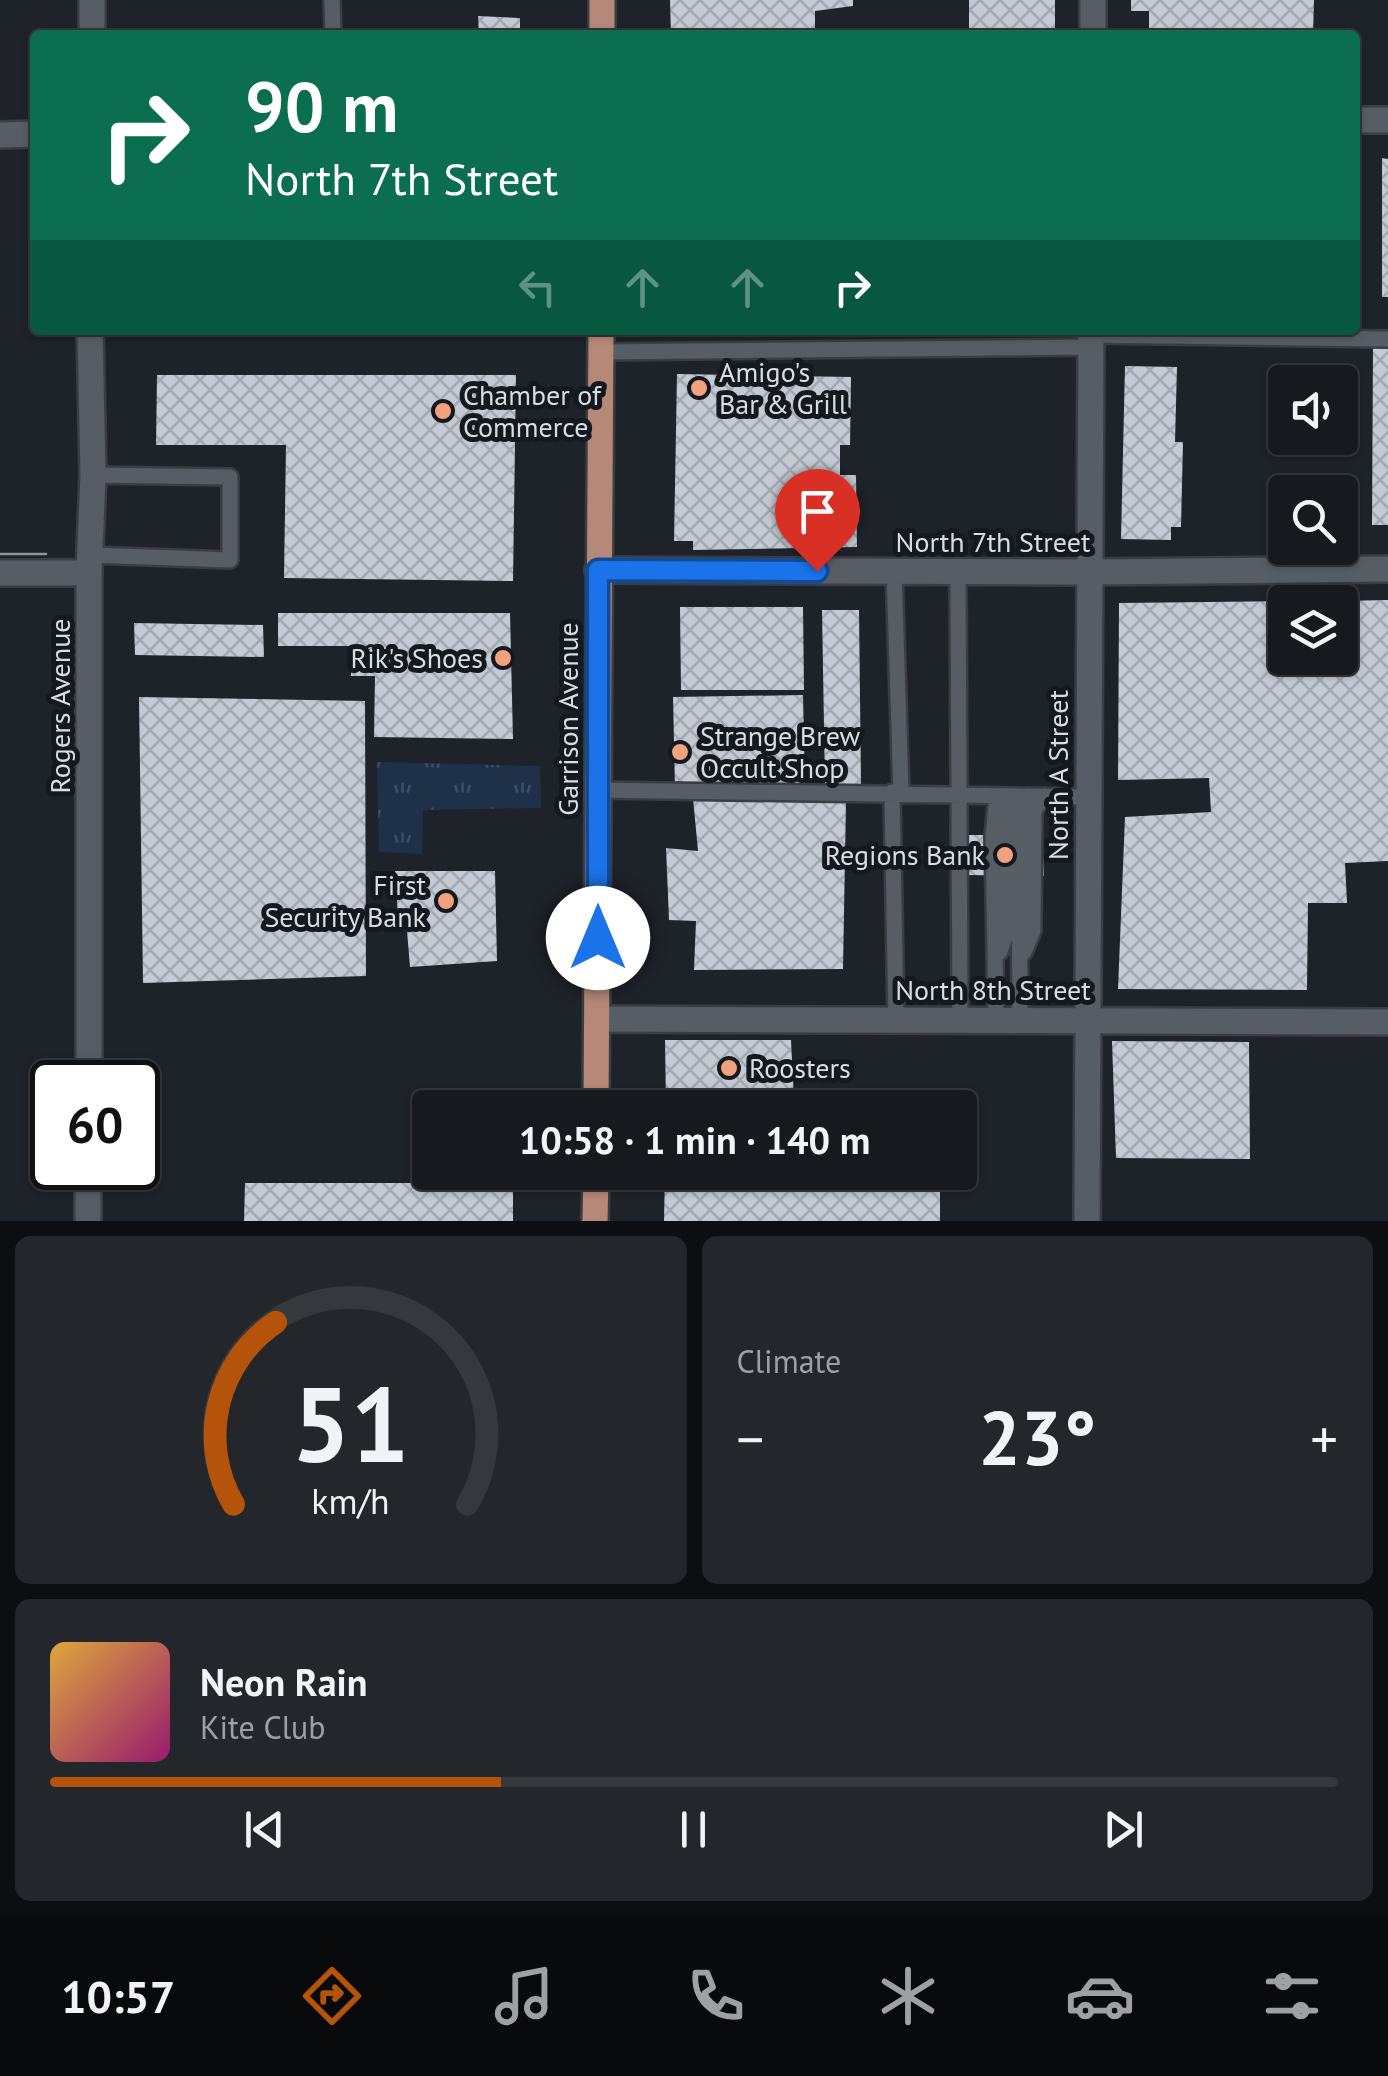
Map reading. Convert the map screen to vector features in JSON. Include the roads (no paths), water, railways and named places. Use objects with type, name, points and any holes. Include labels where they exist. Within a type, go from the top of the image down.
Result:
[{"type":"main road","points":[[602,0],[602,30]]},
{"type":"main road","name":"Garrison Avenue","points":[[596,1090],[601,341]]},
{"type":"main road","points":[[595,1221],[596,1190]]},
{"type":"street","points":[[92,0],[92,30]]},
{"type":"street","points":[[1093,0],[1093,30]]},
{"type":"street","points":[[1360,120],[1388,120]]},
{"type":"street","points":[[0,135],[30,134]]},
{"type":"street","name":"Rogers Avenue","points":[[89,1060],[90,335]]},
{"type":"street","name":"North A Street","points":[[1087,1221],[1090,337]]},
{"type":"street","points":[[0,572],[90,564]]},
{"type":"street","name":"North 7th Street","points":[[598,570],[1089,572],[1388,568]]},
{"type":"street","name":"North 8th Street","points":[[597,1019],[1388,1022]]},
{"type":"street","points":[[88,1190],[88,1221]]},
{"type":"lane","points":[[332,0],[333,30]]},
{"type":"lane","points":[[601,341],[1388,339]]},
{"type":"lane","points":[[90,564],[230,560],[230,476],[92,475]]},
{"type":"lane","points":[[894,571],[896,1020]]},
{"type":"lane","points":[[958,572],[960,1020]]},
{"type":"lane","points":[[598,790],[1087,797]]},
{"type":"lane","points":[[997,796],[993,835],[996,965],[1008,1020]]},
{"type":"lane","points":[[1008,1020],[1020,960],[1019,835],[1023,805],[1030,796]]},
{"type":"lane","points":[[996,965],[1007,931],[1008,809],[1030,796]]},
{"type":"tram line","points":[[0,554],[46,554]]},
{"type":"place","name":"Amigo's Bar & Grill","points":[[699,388]]},
{"type":"place","name":"Chamber of Commerce","points":[[443,411]]},
{"type":"place","name":"Rik's Shoes","points":[[503,658]]},
{"type":"place","name":"Strange Brew Occult Shop","points":[[680,752]]},
{"type":"place","name":"Regions Bank","points":[[1005,855]]},
{"type":"place","name":"First Security Bank","points":[[446,901]]},
{"type":"place","name":"Roosters","points":[[729,1068]]}]
